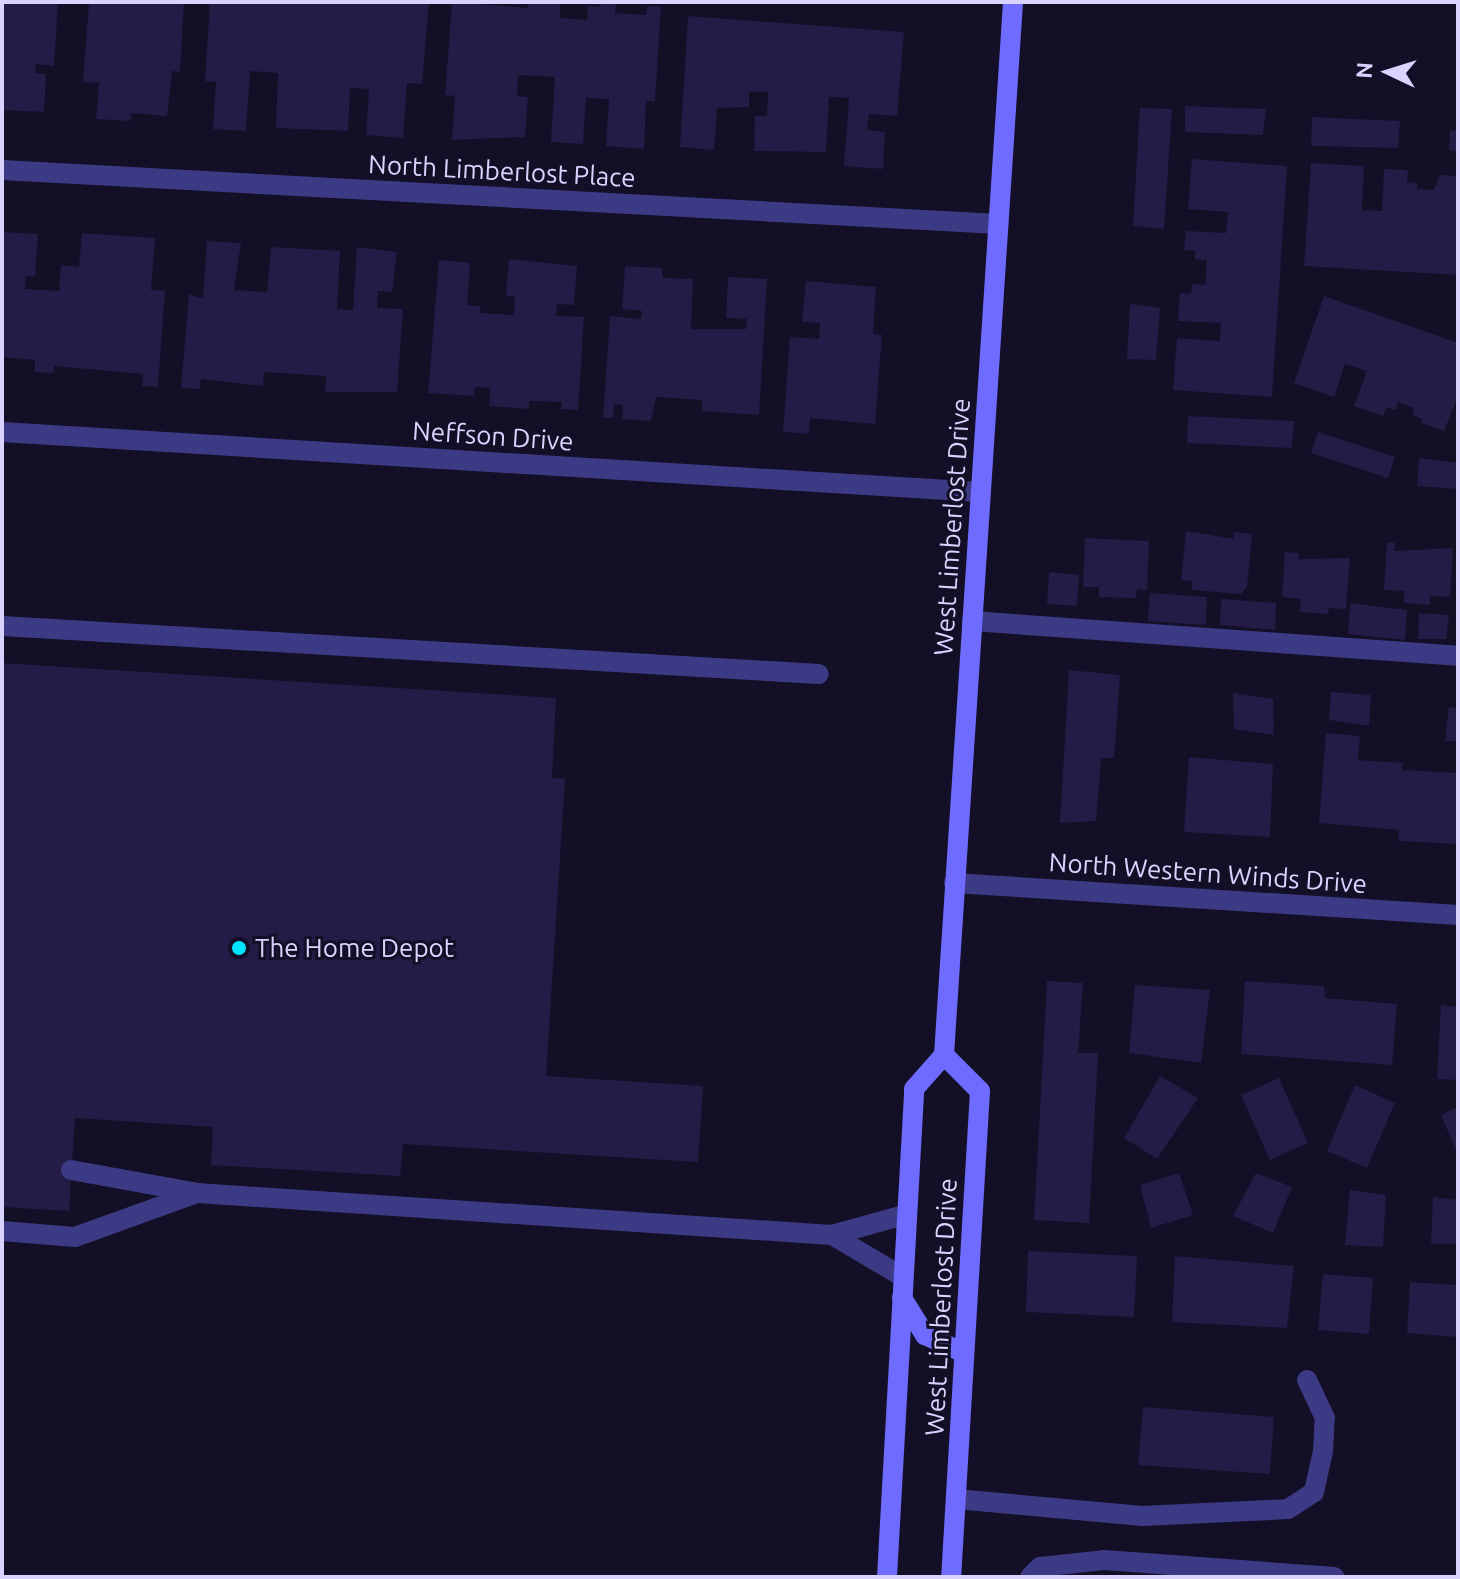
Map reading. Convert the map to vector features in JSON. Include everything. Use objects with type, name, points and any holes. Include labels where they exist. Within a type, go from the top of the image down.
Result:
[{"type":"street","name":"West Limberlost Drive","points":[[887,1577],[914,1089],[944,1055],[1013,2]]},
{"type":"street","name":"North Limberlost Place","points":[[2,170],[999,224]]},
{"type":"street","name":"Neffson Drive","points":[[2,432],[980,492]]},
{"type":"street","points":[[972,621],[1458,656]]},
{"type":"street","points":[[2,626],[819,674]]},
{"type":"street","name":"North Western Winds Drive","points":[[954,883],[1458,915]]},
{"type":"street","name":"West Limberlost Drive","points":[[944,1055],[980,1091],[951,1577]]},
{"type":"street","points":[[71,1170],[197,1193],[832,1235],[907,1214]]},
{"type":"street","points":[[2,1231],[75,1237],[197,1193]]},
{"type":"street","points":[[832,1235],[903,1288],[925,1335],[964,1353]]},
{"type":"street","points":[[956,1499],[1142,1516],[1288,1509],[1314,1492],[1323,1451],[1325,1418],[1307,1380]]},
{"type":"street","points":[[1030,1577],[1040,1567],[1104,1560],[1334,1577]]},
{"type":"building","points":[[2,2],[58,2],[54,66],[36,64],[35,73],[46,74],[44,112],[2,110]]},
{"type":"building","points":[[89,2],[184,2],[180,72],[172,71],[167,116],[132,113],[130,121],[96,119],[99,83],[83,82]]},
{"type":"building","points":[[210,2],[429,2],[422,84],[407,83],[403,138],[366,135],[369,89],[350,88],[348,131],[276,128],[278,73],[250,71],[246,131],[213,129],[216,82],[205,81]]},
{"type":"building","points":[[452,2],[528,8],[528,2],[560,2],[560,18],[587,20],[588,6],[599,7],[600,2],[616,3],[615,13],[646,15],[647,6],[661,7],[655,101],[646,101],[644,149],[606,146],[609,99],[586,98],[583,144],[551,142],[555,77],[518,75],[517,96],[528,97],[525,137],[452,140],[455,96],[445,95]]},
{"type":"building","points":[[688,16],[904,32],[897,116],[869,114],[867,130],[885,132],[883,169],[844,166],[849,98],[829,97],[826,152],[754,151],[755,116],[767,116],[768,92],[749,92],[749,107],[717,108],[714,150],[680,147]]},
{"type":"building","points":[[1185,106],[1266,109],[1263,135],[1185,132]]},
{"type":"building","points":[[1140,108],[1172,109],[1164,229],[1133,226]]},
{"type":"building","points":[[1312,117],[1400,121],[1398,148],[1311,146]]},
{"type":"building","points":[[1450,130],[1458,131],[1458,151],[1449,150]]},
{"type":"building","points":[[1192,159],[1287,166],[1272,397],[1173,390],[1177,338],[1220,341],[1221,323],[1178,321],[1180,293],[1191,294],[1192,284],[1205,285],[1207,260],[1195,259],[1195,251],[1184,250],[1186,231],[1226,233],[1228,212],[1188,209]]},
{"type":"building","points":[[1311,163],[1364,166],[1362,210],[1382,211],[1384,169],[1408,170],[1407,182],[1417,183],[1417,189],[1434,190],[1440,175],[1458,176],[1458,275],[1304,266]]},
{"type":"building","points":[[2,232],[38,234],[35,277],[26,276],[25,289],[59,291],[61,265],[79,267],[82,233],[155,238],[151,290],[165,291],[158,387],[142,386],[143,374],[54,366],[53,373],[35,372],[35,360],[2,357]]},
{"type":"building","points":[[207,241],[241,243],[234,290],[267,292],[271,247],[340,251],[337,309],[353,310],[357,247],[397,252],[392,292],[378,291],[377,308],[403,309],[397,392],[325,392],[326,376],[264,372],[263,386],[201,379],[200,389],[181,388],[189,294],[203,299]]},
{"type":"building","points":[[509,259],[577,266],[574,305],[557,304],[556,316],[584,317],[578,410],[561,409],[562,402],[529,401],[529,409],[489,406],[490,388],[475,387],[474,396],[428,393],[439,260],[470,263],[467,305],[480,306],[481,313],[514,315],[515,297],[506,296]]},
{"type":"building","points":[[625,266],[662,268],[663,278],[693,279],[691,329],[746,329],[747,319],[726,318],[728,277],[767,279],[759,415],[702,411],[702,400],[656,397],[651,421],[622,419],[623,405],[614,404],[613,418],[603,418],[610,316],[641,319],[642,311],[622,309]]},
{"type":"building","points":[[806,281],[876,287],[873,334],[882,335],[875,424],[810,418],[809,434],[783,432],[790,337],[819,339],[820,323],[802,322]]},
{"type":"building","points":[[1324,296],[1458,343],[1458,396],[1444,431],[1421,423],[1423,419],[1412,415],[1414,408],[1398,402],[1396,410],[1386,407],[1383,416],[1354,406],[1367,371],[1345,364],[1334,397],[1294,383]]},
{"type":"building","points":[[1130,304],[1160,308],[1156,360],[1127,359]]},
{"type":"building","points":[[1188,416],[1294,421],[1292,448],[1187,443]]},
{"type":"building","points":[[1318,432],[1395,457],[1388,478],[1311,453]]},
{"type":"building","points":[[1419,458],[1458,463],[1458,489],[1417,486]]},
{"type":"building","points":[[1186,531],[1234,539],[1234,532],[1252,534],[1247,587],[1241,594],[1192,590],[1192,581],[1181,580]]},
{"type":"building","points":[[1085,538],[1149,541],[1147,590],[1137,589],[1136,598],[1099,597],[1099,587],[1083,587]]},
{"type":"building","points":[[1387,543],[1395,543],[1394,551],[1453,548],[1450,597],[1430,596],[1430,605],[1404,603],[1404,591],[1384,590]]},
{"type":"building","points":[[1285,552],[1299,553],[1298,559],[1350,558],[1346,609],[1329,608],[1328,614],[1300,612],[1301,599],[1282,597]]},
{"type":"building","points":[[1049,572],[1079,575],[1077,606],[1047,604]]},
{"type":"building","points":[[1150,593],[1207,597],[1206,625],[1148,621]]},
{"type":"building","points":[[1221,599],[1276,603],[1275,630],[1220,625]]},
{"type":"building","points":[[1350,603],[1407,610],[1405,640],[1348,634]]},
{"type":"building","points":[[1419,613],[1449,615],[1446,639],[1418,639]]},
{"type":"building","name":"The Home Depot","points":[[2,663],[556,698],[552,778],[565,779],[546,1076],[703,1086],[698,1162],[403,1144],[400,1176],[211,1165],[213,1127],[75,1118],[69,1211],[2,1207]]},
{"type":"building","points":[[1069,670],[1120,675],[1114,758],[1101,758],[1096,821],[1060,823]]},
{"type":"building","points":[[1331,692],[1371,695],[1369,726],[1329,720]]},
{"type":"building","points":[[1233,693],[1273,699],[1274,735],[1234,729]]},
{"type":"building","points":[[1449,707],[1458,708],[1458,741],[1445,741]]},
{"type":"building","points":[[1326,733],[1360,736],[1358,760],[1403,763],[1402,770],[1458,773],[1458,844],[1398,841],[1399,830],[1319,823]]},
{"type":"building","points":[[1189,757],[1273,764],[1270,837],[1184,832]]},
{"type":"building","points":[[1047,981],[1083,983],[1078,1053],[1098,1053],[1089,1223],[1034,1220]]},
{"type":"building","points":[[1245,981],[1324,986],[1325,998],[1397,1004],[1392,1065],[1241,1054]]},
{"type":"building","points":[[1135,985],[1210,990],[1201,1063],[1129,1053]]},
{"type":"building","points":[[1441,1005],[1458,1007],[1458,1080],[1437,1079]]},
{"type":"building","points":[[1160,1076],[1198,1098],[1157,1159],[1124,1138]]},
{"type":"building","points":[[1279,1078],[1308,1143],[1270,1160],[1241,1095]]},
{"type":"building","points":[[1355,1085],[1395,1103],[1367,1168],[1327,1151]]},
{"type":"building","points":[[1458,1107],[1458,1155],[1441,1115]]},
{"type":"building","points":[[1179,1173],[1193,1215],[1151,1228],[1140,1185]]},
{"type":"building","points":[[1256,1173],[1292,1187],[1273,1233],[1233,1216]]},
{"type":"building","points":[[1350,1190],[1386,1195],[1383,1247],[1345,1245]]},
{"type":"building","points":[[1433,1197],[1458,1200],[1458,1244],[1431,1244]]},
{"type":"building","points":[[1028,1251],[1137,1256],[1134,1317],[1026,1312]]},
{"type":"building","points":[[1175,1256],[1294,1266],[1287,1328],[1172,1322]]},
{"type":"building","points":[[1323,1274],[1373,1278],[1369,1334],[1318,1330]]},
{"type":"building","points":[[1410,1282],[1458,1285],[1458,1337],[1407,1333]]},
{"type":"building","points":[[1143,1407],[1274,1417],[1270,1474],[1138,1465]]},
{"type":"place","name":"The Home Depot","points":[[239,948]]}]
